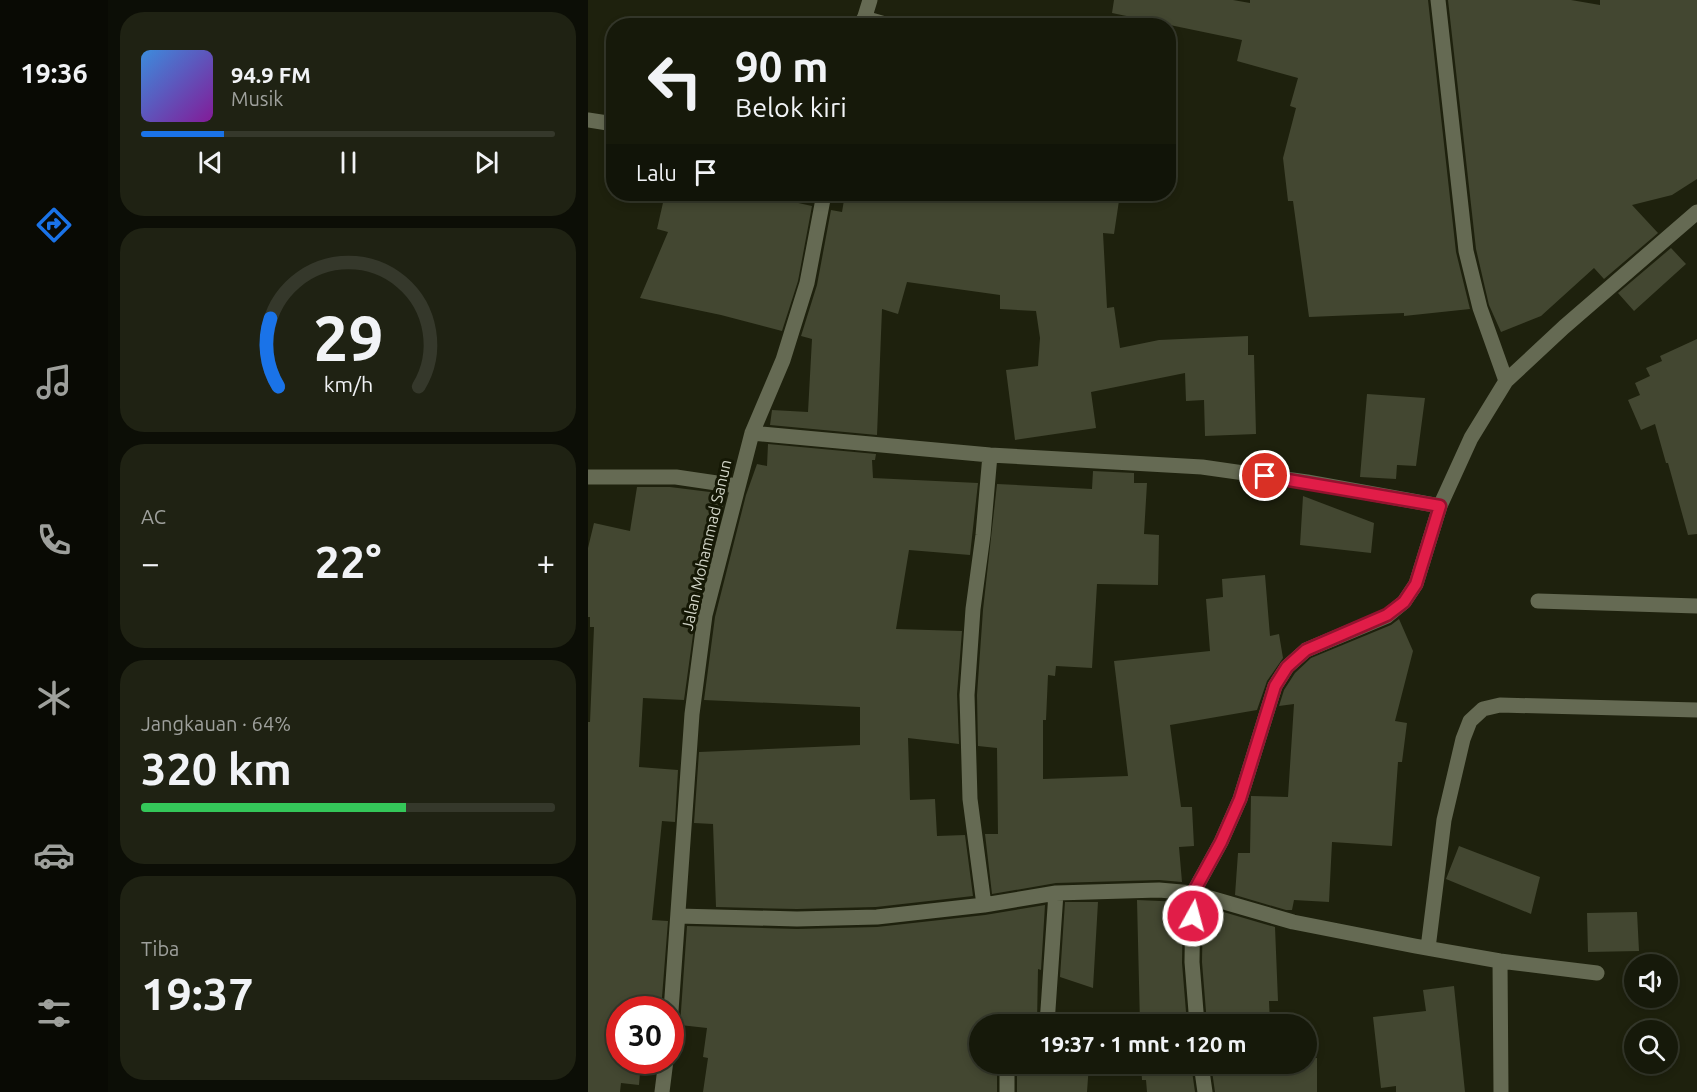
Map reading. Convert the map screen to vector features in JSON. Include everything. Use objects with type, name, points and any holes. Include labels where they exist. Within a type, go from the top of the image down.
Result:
[{"type":"street","points":[[864,18],[870,0]]},
{"type":"street","points":[[1438,0],[1466,251],[1480,308],[1506,381]]},
{"type":"street","points":[[588,120],[606,123]]},
{"type":"street","name":"Jalan Mohammad Sanun","points":[[672,996],[692,714],[705,615],[752,433],[783,360],[807,284],[823,201]]},
{"type":"street","points":[[1196,1014],[1192,962],[1193,893],[1221,842],[1240,799],[1275,686],[1287,667],[1306,650],[1387,615],[1404,602],[1416,584],[1440,506],[1471,438],[1506,381],[1564,327],[1697,212]]},
{"type":"street","points":[[752,433],[990,455],[1202,467],[1307,482],[1440,506]]},
{"type":"street","points":[[984,904],[970,799],[967,695],[973,609],[983,535],[990,455]]},
{"type":"street","points":[[588,477],[676,477],[737,486]]},
{"type":"street","points":[[1538,601],[1697,606]]},
{"type":"street","points":[[1422,947],[1444,820],[1463,739],[1470,720],[1483,708],[1500,705],[1697,710]]},
{"type":"street","points":[[678,916],[797,919],[877,917],[1056,893],[1159,890],[1193,893],[1293,922],[1383,940],[1500,961],[1597,973]]},
{"type":"street","points":[[1048,1014],[1056,893]]},
{"type":"street","points":[[1500,961],[1501,1092]]},
{"type":"street","points":[[662,1092],[664,1074]]},
{"type":"street","points":[[1007,1074],[1007,1092]]},
{"type":"street","points":[[1203,1074],[1205,1092]]},
{"type":"building","points":[[1114,0],[1233,0],[1250,3],[1250,0],[1428,0],[1456,252],[1470,309],[1404,316],[1404,313],[1309,317],[1293,201],[1288,201],[1283,158],[1296,108],[1290,106],[1298,78],[1237,61],[1242,40],[1176,26],[1176,18],[1136,18],[1112,13]]},
{"type":"building","points":[[1448,0],[1571,0],[1600,5],[1600,0],[1697,0],[1697,179],[1672,195],[1632,205],[1658,233],[1604,279],[1594,268],[1541,316],[1501,332],[1489,305],[1476,249]]},
{"type":"building","points":[[663,201],[789,201],[812,206],[798,281],[782,331],[640,298],[668,232],[657,229]]},
{"type":"building","points":[[844,201],[948,201],[958,203],[958,201],[1119,201],[1114,234],[1103,233],[1107,308],[1114,307],[1120,348],[1159,340],[1248,336],[1248,355],[1254,355],[1256,434],[1205,436],[1204,400],[1186,401],[1185,373],[1091,392],[1096,428],[1015,440],[1006,370],[1038,366],[1040,338],[1036,311],[1000,309],[1000,295],[907,282],[898,314],[882,309],[877,435],[770,425],[772,410],[808,412],[812,339],[801,336],[817,285],[831,210],[842,212]]},
{"type":"building","points":[[1671,248],[1686,264],[1634,311],[1618,293]]},
{"type":"building","points":[[1697,339],[1697,534],[1688,535],[1655,424],[1641,430],[1628,400],[1640,395],[1635,383],[1650,376],[1646,368],[1662,361],[1660,356]]},
{"type":"building","points":[[1367,394],[1425,398],[1416,466],[1397,465],[1396,479],[1360,477]]},
{"type":"building","points":[[768,444],[876,454],[875,460],[872,460],[873,478],[978,483],[970,555],[909,550],[896,629],[962,631],[957,694],[959,744],[908,738],[910,800],[935,799],[937,836],[965,835],[973,896],[876,907],[797,909],[716,907],[713,824],[694,823],[699,752],[860,745],[860,707],[704,700],[715,617],[746,495],[757,464],[767,466]]},
{"type":"building","points":[[1093,471],[1134,473],[1134,483],[1147,483],[1144,534],[1159,535],[1158,585],[1097,584],[1092,668],[1056,666],[1055,676],[1048,675],[1046,720],[1043,720],[1043,779],[1128,776],[1114,661],[1210,651],[1206,599],[1223,597],[1222,579],[1265,575],[1270,636],[1279,634],[1283,658],[1267,681],[1257,710],[1170,725],[1181,807],[1192,807],[1194,846],[1179,847],[1182,882],[1159,880],[1056,883],[992,894],[985,834],[998,834],[997,748],[978,746],[977,695],[983,610],[997,484],[1092,489]]},
{"type":"building","points":[[637,487],[670,487],[726,494],[696,613],[684,700],[643,698],[639,767],[678,770],[675,822],[662,821],[652,920],[668,921],[662,996],[606,996],[606,1074],[640,1074],[639,1085],[621,1083],[620,1092],[588,1092],[588,722],[590,722],[594,627],[590,627],[590,617],[588,617],[588,548],[594,523],[630,531]]},
{"type":"building","points":[[1303,496],[1374,523],[1371,553],[1300,545]]},
{"type":"building","points":[[1399,619],[1413,651],[1395,721],[1407,723],[1402,762],[1398,762],[1392,846],[1332,842],[1329,902],[1294,900],[1292,910],[1286,910],[1235,895],[1238,853],[1250,853],[1251,796],[1288,797],[1294,704],[1279,706],[1284,690],[1295,673],[1311,658],[1391,625]]},
{"type":"building","points":[[1459,846],[1540,877],[1531,914],[1446,879]]},
{"type":"building","points":[[1137,900],[1183,902],[1182,963],[1186,1014],[1140,1014]]},
{"type":"building","points":[[1065,902],[1098,902],[1093,988],[1060,977]]},
{"type":"building","points":[[1045,905],[1041,970],[1038,969],[1037,1014],[969,1014],[969,1074],[997,1074],[997,1092],[703,1092],[708,1058],[703,1057],[707,1028],[684,1025],[684,996],[682,996],[687,926],[797,929],[877,927],[985,915]]},
{"type":"building","points":[[1203,906],[1275,927],[1278,1001],[1269,1001],[1270,1014],[1206,1014],[1202,962]]},
{"type":"building","points":[[1637,912],[1639,951],[1588,952],[1587,913]]},
{"type":"building","points":[[1454,986],[1465,1092],[1396,1092],[1396,1086],[1381,1088],[1373,1017],[1426,1011],[1423,990]]},
{"type":"building","points":[[1017,1074],[1088,1074],[1087,1092],[1017,1092]]},
{"type":"building","points":[[1142,1074],[1192,1074],[1195,1092],[1147,1092],[1146,1080],[1142,1080]]},
{"type":"building","points":[[1212,1074],[1317,1074],[1317,1092],[1215,1092]]},
{"type":"route","points":[[1193,916],[1193,893],[1221,842],[1240,799],[1275,686],[1287,667],[1306,650],[1387,615],[1404,602],[1416,584],[1440,506],[1265,476]]}]
